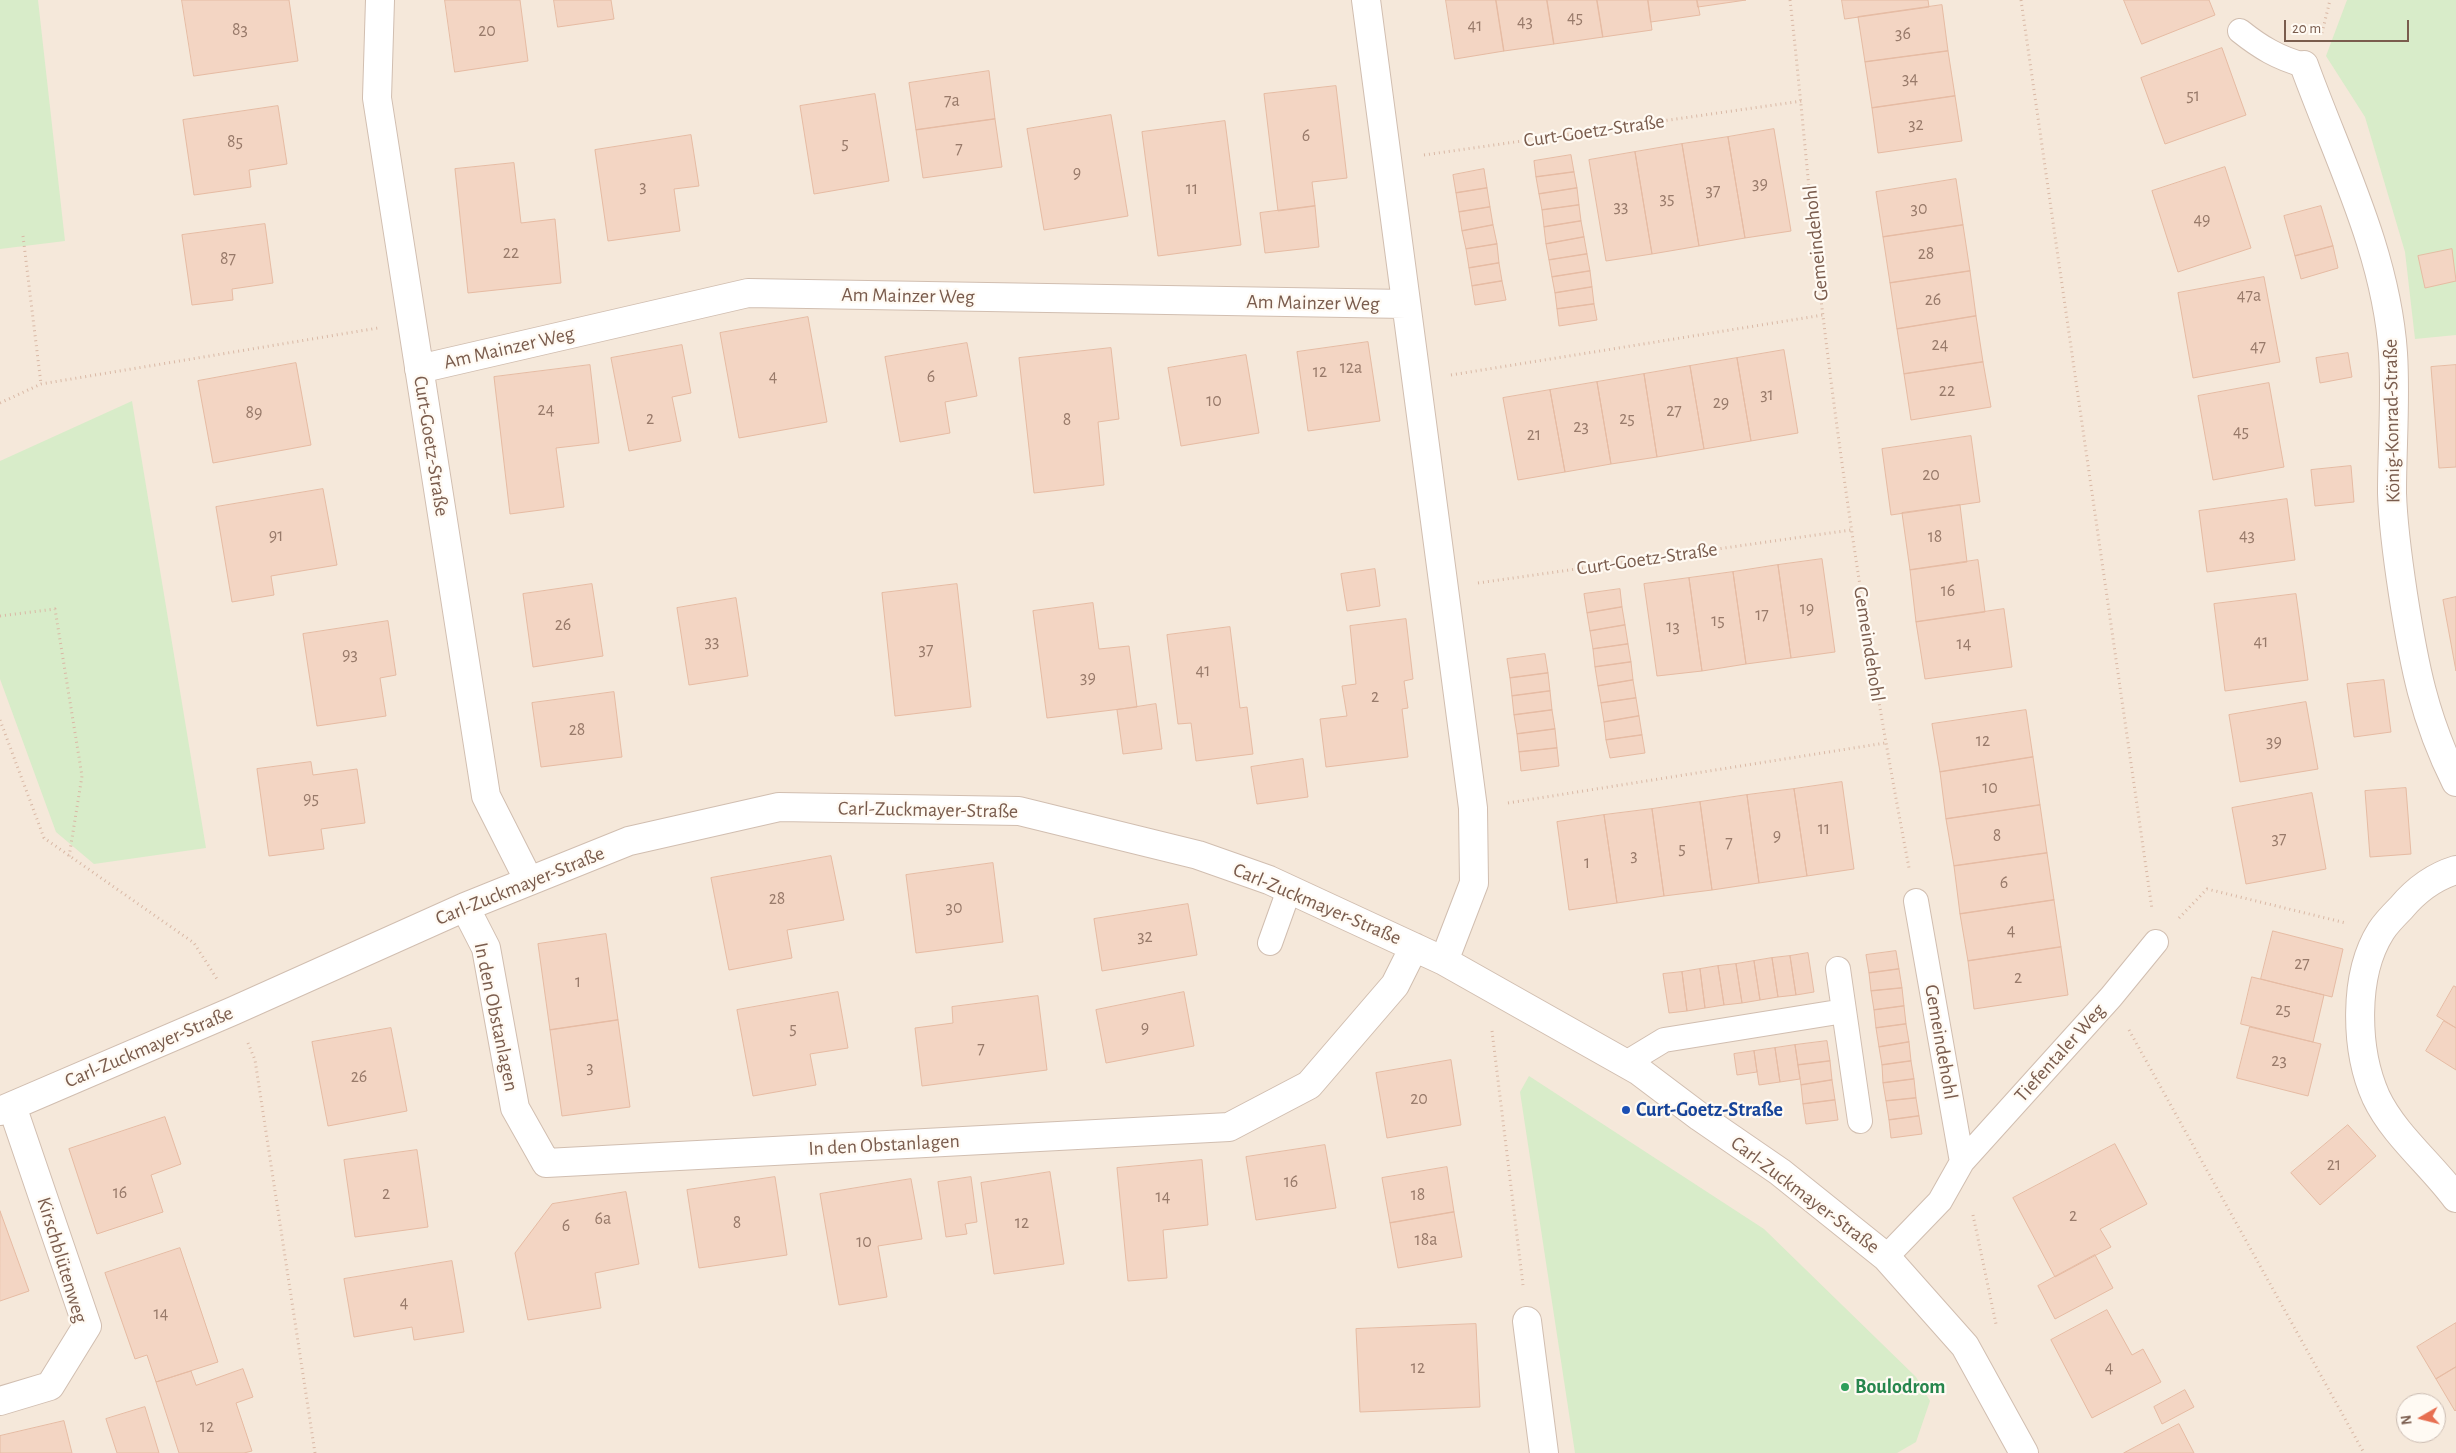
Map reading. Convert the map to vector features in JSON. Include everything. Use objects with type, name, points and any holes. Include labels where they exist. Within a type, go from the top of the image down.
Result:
[{"type":"street","name":"Curt-Goetz-Straße","points":[[380,0],[377,98],[486,796],[529,881]]},
{"type":"street","points":[[1366,0],[1473,808],[1474,883],[1444,960]]},
{"type":"street","name":"König-Konrad-Straße","points":[[2304,65],[2368,229],[2386,302],[2393,353],[2392,495],[2399,566],[2421,697],[2438,746],[2456,782]]},
{"type":"street","name":"Am Mainzer Weg","points":[[419,368],[748,293],[1406,304]]},
{"type":"street","name":"Carl-Zuckmayer-Straße","points":[[6,1109],[234,1011],[465,906],[628,841],[779,807],[1019,811],[1198,855],[1269,880],[1444,960],[1640,1071],[1700,1117],[1780,1172],[1886,1257],[1966,1346],[2020,1452]]},
{"type":"street","points":[[2456,870],[2444,874],[2415,891],[2381,931],[2370,955],[2361,998],[2360,1045],[2376,1096],[2392,1122],[2439,1175],[2456,1198]]},
{"type":"street","name":"In den Obstanlagen","points":[[465,906],[486,948],[515,1108],[546,1163],[1229,1126],[1308,1085],[1395,985],[1414,947]]},
{"type":"street","name":"Kirschblütenweg","points":[[0,1402],[50,1386],[87,1326],[6,1109]]},
{"type":"street","points":[[1527,1321],[1544,1453]]},
{"type":"lane","points":[[2240,31],[2262,49],[2285,60],[2304,65]]},
{"type":"lane","points":[[1270,943],[1289,890]]},
{"type":"lane","name":"Gemeindehohl","points":[[1916,901],[1962,1162]]},
{"type":"lane","name":"Tiefentaler Weg","points":[[1962,1162],[2111,997],[2156,942]]},
{"type":"lane","points":[[1838,969],[1860,1121]]},
{"type":"lane","points":[[1626,1063],[1664,1040],[1844,1011]]},
{"type":"lane","points":[[1886,1257],[1940,1201],[1962,1162]]},
{"type":"path","name":"Gemeindehohl","points":[[1790,0],[1823,315],[1851,530],[1885,743],[1916,901]]},
{"type":"path","points":[[2021,0],[2156,942]]},
{"type":"path","name":"Curt-Goetz-Straße","points":[[1387,161],[1802,101]]},
{"type":"path","points":[[23,236],[41,384]]},
{"type":"path","points":[[1416,380],[1823,315]]},
{"type":"path","points":[[0,403],[41,384],[412,322]]},
{"type":"path","name":"Curt-Goetz-Straße","points":[[1444,588],[1851,530]]},
{"type":"path","points":[[0,616],[55,609],[82,776],[69,857]]},
{"type":"path","points":[[0,720],[44,838],[194,943],[211,967],[234,1011],[255,1060],[315,1453]]},
{"type":"path","points":[[1473,808],[1885,743]]},
{"type":"path","points":[[2156,942],[2207,889],[2381,931]]},
{"type":"path","points":[[2111,997],[2364,1453]]},
{"type":"path","points":[[1491,1026],[1527,1321]]},
{"type":"path","points":[[1962,1162],[1996,1325]]},
{"type":"shaded area","points":[[0,0],[2456,0],[2456,1453],[0,1453]]},
{"type":"green space","points":[[0,0],[38,0],[65,241],[0,249]]},
{"type":"green space","points":[[2347,0],[2456,0],[2456,335],[2415,339],[2405,252],[2365,117],[2326,56]]},
{"type":"green space","points":[[132,401],[206,848],[94,864],[56,832],[0,679],[0,461]]},
{"type":"green space","points":[[1529,1076],[1764,1229],[1916,1377],[1930,1401],[1916,1442],[1897,1453],[1575,1453],[1520,1092]]},
{"type":"building","points":[[182,0],[289,0],[298,61],[194,76]]},
{"type":"building","points":[[445,0],[520,0],[528,61],[455,72]]},
{"type":"building","points":[[554,0],[611,0],[614,19],[558,27]]},
{"type":"building","points":[[1446,0],[1496,0],[1504,51],[1455,59]]},
{"type":"building","points":[[1496,0],[1547,0],[1554,44],[1504,51]]},
{"type":"building","points":[[1547,0],[1597,0],[1603,37],[1554,44]]},
{"type":"building","points":[[1597,0],[1648,0],[1652,30],[1603,37]]},
{"type":"building","points":[[1648,0],[1697,0],[1700,15],[1651,22]]},
{"type":"building","points":[[1697,0],[1746,0],[1698,7]]},
{"type":"building","points":[[1842,0],[1928,0],[1929,7],[1845,19]]},
{"type":"building","points":[[2124,0],[2209,0],[2215,15],[2142,44]]},
{"type":"building","points":[[1942,5],[1948,51],[1865,62],[1858,17]]},
{"type":"building","points":[[2222,48],[2246,115],[2165,144],[2141,78]]},
{"type":"building","points":[[1948,51],[1955,96],[1872,108],[1865,62]]},
{"type":"building","points":[[989,71],[995,119],[916,130],[909,83]]},
{"type":"building","points":[[1336,86],[1347,178],[1312,182],[1315,206],[1278,211],[1264,94]]},
{"type":"building","points":[[875,94],[889,181],[814,194],[800,106]]},
{"type":"building","points":[[1955,96],[1962,141],[1878,153],[1872,108]]},
{"type":"building","points":[[278,106],[287,164],[249,170],[251,187],[194,195],[183,120]]},
{"type":"building","points":[[1111,115],[1128,216],[1044,230],[1027,129]]},
{"type":"building","points":[[995,119],[1002,167],[923,178],[916,130]]},
{"type":"building","points":[[1225,121],[1241,245],[1158,256],[1142,132]]},
{"type":"building","points":[[1774,129],[1791,231],[1745,238],[1728,137]]},
{"type":"building","points":[[691,135],[699,186],[674,189],[680,231],[608,241],[595,150]]},
{"type":"building","points":[[1728,137],[1745,238],[1699,246],[1682,144]]},
{"type":"building","points":[[1682,144],[1699,246],[1652,254],[1635,152]]},
{"type":"building","points":[[1635,152],[1652,254],[1606,261],[1589,160]]},
{"type":"building","points":[[1571,155],[1574,172],[1536,177],[1534,161]]},
{"type":"building","points":[[514,163],[521,223],[555,219],[561,283],[468,293],[455,169]]},
{"type":"building","points":[[2225,167],[2251,248],[2178,272],[2152,191]]},
{"type":"building","points":[[1484,169],[1487,188],[1456,193],[1453,175]]},
{"type":"building","points":[[1574,172],[1577,188],[1539,194],[1536,177]]},
{"type":"building","points":[[1956,179],[1963,225],[1883,237],[1876,192]]},
{"type":"building","points":[[1487,188],[1490,207],[1459,212],[1456,193]]},
{"type":"building","points":[[1577,188],[1579,205],[1542,210],[1539,194]]},
{"type":"building","points":[[1579,205],[1581,221],[1544,227],[1542,210]]},
{"type":"building","points":[[1315,206],[1319,247],[1265,253],[1260,213]]},
{"type":"building","points":[[2321,206],[2333,246],[2295,256],[2284,216]]},
{"type":"building","points":[[1490,207],[1493,225],[1462,231],[1459,212]]},
{"type":"building","points":[[1581,221],[1584,237],[1546,244],[1544,227]]},
{"type":"building","points":[[265,224],[273,283],[232,289],[233,300],[192,305],[182,235]]},
{"type":"building","points":[[1493,225],[1497,244],[1466,249],[1462,231]]},
{"type":"building","points":[[1963,225],[1970,271],[1890,283],[1883,237]]},
{"type":"building","points":[[1584,237],[1587,254],[1549,260],[1546,244]]},
{"type":"building","points":[[1497,244],[1499,263],[1469,268],[1466,249]]},
{"type":"building","points":[[2333,246],[2338,268],[2301,279],[2295,256]]},
{"type":"building","points":[[2452,249],[2456,281],[2425,288],[2418,256]]},
{"type":"building","points":[[1587,254],[1590,271],[1552,277],[1549,260]]},
{"type":"building","points":[[1499,263],[1502,281],[1472,286],[1469,268]]},
{"type":"building","points":[[1590,271],[1592,287],[1555,293],[1552,277]]},
{"type":"building","points":[[1970,271],[1976,316],[1897,329],[1890,283]]},
{"type":"building","points":[[2264,277],[2280,362],[2193,378],[2178,293]]},
{"type":"building","points":[[1502,281],[1506,300],[1475,305],[1472,286]]},
{"type":"building","points":[[1592,287],[1594,304],[1557,309],[1555,293]]},
{"type":"building","points":[[1594,304],[1597,320],[1559,326],[1557,309]]},
{"type":"building","points":[[1976,316],[1983,362],[1904,374],[1897,329]]},
{"type":"building","points":[[808,317],[827,422],[739,438],[720,333]]},
{"type":"building","points":[[1368,342],[1380,421],[1308,431],[1297,352]]},
{"type":"building","points":[[967,343],[977,396],[945,402],[950,433],[900,442],[885,357]]},
{"type":"building","points":[[682,345],[691,393],[672,397],[681,441],[629,451],[611,358]]},
{"type":"building","points":[[1111,348],[1119,419],[1098,422],[1104,485],[1034,493],[1019,358]]},
{"type":"building","points":[[1784,350],[1798,433],[1751,441],[1737,358]]},
{"type":"building","points":[[2348,353],[2352,377],[2320,383],[2316,358]]},
{"type":"building","points":[[1246,355],[1259,433],[1181,446],[1168,368]]},
{"type":"building","points":[[1737,358],[1751,441],[1704,449],[1690,366]]},
{"type":"building","points":[[1983,362],[1991,407],[1911,420],[1904,374]]},
{"type":"building","points":[[296,363],[311,445],[213,463],[198,381]]},
{"type":"building","points":[[590,365],[599,443],[556,448],[564,507],[510,514],[494,377]]},
{"type":"building","points":[[2456,365],[2456,467],[2439,468],[2431,367]]},
{"type":"building","points":[[1690,366],[1704,449],[1657,457],[1644,374]]},
{"type":"building","points":[[1644,374],[1657,457],[1611,464],[1597,382]]},
{"type":"building","points":[[1597,382],[1611,464],[1565,472],[1550,390]]},
{"type":"building","points":[[2269,383],[2284,467],[2213,480],[2198,396]]},
{"type":"building","points":[[1550,390],[1565,472],[1518,480],[1503,398]]},
{"type":"building","points":[[1971,436],[1980,502],[1891,515],[1882,449]]},
{"type":"building","points":[[2351,466],[2354,502],[2315,506],[2311,470]]},
{"type":"building","points":[[323,489],[337,565],[271,576],[274,595],[232,602],[216,507]]},
{"type":"building","points":[[2287,499],[2295,560],[2207,572],[2199,511]]},
{"type":"building","points":[[1960,505],[1967,562],[1910,570],[1902,513]]},
{"type":"building","points":[[1822,559],[1835,652],[1791,658],[1778,565]]},
{"type":"building","points":[[1978,560],[1985,612],[1916,622],[1910,570]]},
{"type":"building","points":[[1778,565],[1791,658],[1746,664],[1733,572]]},
{"type":"building","points":[[1375,569],[1380,606],[1347,611],[1341,574]]},
{"type":"building","points":[[1733,572],[1746,664],[1702,671],[1689,578]]},
{"type":"building","points":[[1689,578],[1702,671],[1657,676],[1644,584]]},
{"type":"building","points":[[592,584],[603,656],[533,667],[523,594]]},
{"type":"building","points":[[957,584],[971,707],[895,716],[882,593]]},
{"type":"building","points":[[1620,589],[1622,607],[1587,613],[1584,594]]},
{"type":"building","points":[[2296,594],[2308,680],[2225,691],[2214,604]]},
{"type":"building","points":[[2456,597],[2456,671],[2443,600]]},
{"type":"building","points":[[736,598],[748,676],[689,685],[677,608]]},
{"type":"building","points":[[1093,603],[1099,649],[1129,646],[1137,707],[1047,718],[1033,611]]},
{"type":"building","points":[[1622,607],[1625,625],[1590,631],[1587,613]]},
{"type":"building","points":[[2004,609],[2012,667],[1925,679],[1916,622]]},
{"type":"building","points":[[1406,619],[1413,679],[1404,681],[1408,708],[1402,709],[1408,757],[1326,767],[1320,719],[1347,716],[1342,686],[1356,684],[1350,626]]},
{"type":"building","points":[[388,621],[396,675],[380,678],[386,716],[317,726],[303,634]]},
{"type":"building","points":[[1625,625],[1628,644],[1593,649],[1590,631]]},
{"type":"building","points":[[1230,627],[1240,708],[1247,707],[1253,754],[1196,761],[1191,723],[1178,724],[1167,635]]},
{"type":"building","points":[[1628,644],[1631,662],[1595,667],[1593,649]]},
{"type":"building","points":[[1545,654],[1548,673],[1510,678],[1507,659]]},
{"type":"building","points":[[1631,662],[1633,680],[1598,686],[1595,667]]},
{"type":"building","points":[[1548,673],[1550,691],[1512,696],[1510,678]]},
{"type":"building","points":[[1633,680],[1636,698],[1601,703],[1598,686]]},
{"type":"building","points":[[2384,680],[2391,732],[2354,737],[2347,684]]},
{"type":"building","points":[[1550,691],[1552,710],[1514,715],[1512,696]]},
{"type":"building","points":[[614,692],[622,757],[541,767],[532,703]]},
{"type":"building","points":[[1636,698],[1639,716],[1604,722],[1601,703]]},
{"type":"building","points":[[2306,702],[2318,769],[2240,782],[2229,715]]},
{"type":"building","points":[[1156,704],[1162,749],[1123,754],[1117,710]]},
{"type":"building","points":[[1552,710],[1555,729],[1517,734],[1514,715]]},
{"type":"building","points":[[2026,710],[2033,757],[1940,772],[1932,724]]},
{"type":"building","points":[[1639,716],[1642,735],[1606,740],[1604,722]]},
{"type":"building","points":[[1555,729],[1557,748],[1519,752],[1517,734]]},
{"type":"building","points":[[1642,735],[1645,753],[1610,758],[1606,740]]},
{"type":"building","points":[[1557,748],[1559,766],[1521,771],[1519,752]]},
{"type":"building","points":[[2033,757],[2040,805],[1946,819],[1940,772]]},
{"type":"building","points":[[1303,759],[1308,797],[1257,804],[1251,767]]},
{"type":"building","points":[[311,762],[313,775],[357,769],[365,823],[321,829],[324,849],[269,856],[257,769]]},
{"type":"building","points":[[1842,782],[1854,869],[1807,876],[1794,789]]},
{"type":"building","points":[[2406,788],[2411,854],[2370,857],[2365,791]]},
{"type":"building","points":[[1794,789],[1807,876],[1759,883],[1747,795]]},
{"type":"building","points":[[2312,793],[2326,869],[2246,884],[2232,808]]},
{"type":"building","points":[[1747,795],[1759,883],[1712,890],[1700,802]]},
{"type":"building","points":[[1700,802],[1712,890],[1664,896],[1652,809]]},
{"type":"building","points":[[2040,805],[2047,853],[1954,866],[1946,819]]},
{"type":"building","points":[[1652,809],[1664,896],[1617,903],[1604,815]]},
{"type":"building","points":[[1604,815],[1617,903],[1569,910],[1557,822]]},
{"type":"building","points":[[2047,853],[2054,900],[1960,914],[1954,866]]},
{"type":"building","points":[[831,856],[844,920],[787,930],[792,958],[729,970],[711,878]]},
{"type":"building","points":[[993,863],[1003,942],[916,953],[906,875]]},
{"type":"building","points":[[2054,900],[2061,947],[1968,961],[1960,914]]},
{"type":"building","points":[[1188,904],[1197,955],[1102,971],[1094,919]]},
{"type":"building","points":[[2273,931],[2343,949],[2332,997],[2261,979]]},
{"type":"building","points":[[606,934],[618,1020],[550,1030],[538,944]]},
{"type":"building","points":[[2061,947],[2068,995],[1974,1009],[1968,961]]},
{"type":"building","points":[[1896,951],[1899,969],[1869,973],[1866,955]]},
{"type":"building","points":[[1808,953],[1814,992],[1796,995],[1790,956]]},
{"type":"building","points":[[1790,956],[1796,995],[1778,997],[1772,958]]},
{"type":"building","points":[[1772,958],[1778,997],[1760,1000],[1754,961]]},
{"type":"building","points":[[1754,961],[1760,1000],[1742,1003],[1736,964]]},
{"type":"building","points":[[1736,964],[1742,1003],[1724,1005],[1718,966]]},
{"type":"building","points":[[1718,966],[1724,1005],[1705,1008],[1700,969]]},
{"type":"building","points":[[1700,969],[1705,1008],[1687,1011],[1682,972]]},
{"type":"building","points":[[1899,969],[1902,988],[1871,991],[1869,973]]},
{"type":"building","points":[[1682,972],[1687,1011],[1669,1013],[1663,974]]},
{"type":"building","points":[[2252,977],[2324,995],[2313,1042],[2241,1024]]},
{"type":"building","points":[[2454,986],[2456,987],[2456,1028],[2437,1016]]},
{"type":"building","points":[[1902,988],[1904,1006],[1874,1010],[1871,991]]},
{"type":"building","points":[[838,992],[848,1048],[810,1054],[816,1085],[753,1096],[737,1010]]},
{"type":"building","points":[[1184,992],[1194,1046],[1106,1063],[1096,1010]]},
{"type":"building","points":[[1038,996],[1047,1070],[922,1086],[915,1028],[953,1023],[952,1007]]},
{"type":"building","points":[[1904,1006],[1906,1024],[1876,1028],[1874,1010]]},
{"type":"building","points":[[618,1020],[630,1107],[562,1116],[550,1030]]},
{"type":"building","points":[[2444,1021],[2456,1028],[2456,1070],[2426,1051]]},
{"type":"building","points":[[1906,1024],[1909,1042],[1879,1047],[1876,1028]]},
{"type":"building","points":[[2250,1027],[2321,1044],[2308,1096],[2237,1078]]},
{"type":"building","points":[[391,1028],[407,1111],[328,1126],[312,1042]]},
{"type":"building","points":[[1827,1041],[1830,1061],[1798,1065],[1795,1045]]},
{"type":"building","points":[[1909,1042],[1911,1061],[1882,1065],[1879,1047]]},
{"type":"building","points":[[1795,1045],[1800,1079],[1780,1082],[1775,1048]]},
{"type":"building","points":[[1775,1048],[1780,1082],[1759,1085],[1754,1051]]},
{"type":"building","points":[[1754,1051],[1757,1072],[1737,1075],[1734,1054]]},
{"type":"building","points":[[1451,1060],[1461,1125],[1387,1138],[1376,1073]]},
{"type":"building","points":[[1830,1061],[1832,1080],[1801,1085],[1798,1065]]},
{"type":"building","points":[[1911,1061],[1914,1079],[1883,1083],[1882,1065]]},
{"type":"building","points":[[1914,1079],[1916,1098],[1886,1101],[1883,1083]]},
{"type":"building","points":[[1832,1080],[1835,1100],[1803,1104],[1801,1085]]},
{"type":"building","points":[[1916,1098],[1919,1116],[1889,1120],[1886,1101]]},
{"type":"building","points":[[1835,1100],[1838,1120],[1806,1124],[1803,1104]]},
{"type":"building","points":[[1919,1116],[1922,1134],[1891,1138],[1889,1120]]},
{"type":"building","points":[[165,1117],[181,1164],[151,1175],[163,1212],[97,1234],[69,1149]]},
{"type":"building","points":[[2348,1125],[2376,1156],[2320,1205],[2291,1173]]},
{"type":"building","points":[[2115,1144],[2147,1204],[2100,1229],[2111,1247],[2055,1277],[2013,1198]]},
{"type":"building","points":[[1325,1145],[1336,1208],[1256,1220],[1246,1157]]},
{"type":"building","points":[[417,1150],[428,1227],[355,1237],[344,1160]]},
{"type":"building","points":[[1202,1160],[1208,1225],[1163,1230],[1167,1278],[1128,1281],[1117,1168]]},
{"type":"building","points":[[1447,1167],[1454,1212],[1390,1223],[1382,1178]]},
{"type":"building","points":[[1050,1172],[1064,1264],[994,1274],[981,1183]]},
{"type":"building","points":[[775,1177],[787,1255],[699,1268],[687,1190]]},
{"type":"building","points":[[971,1177],[977,1222],[965,1224],[967,1234],[946,1237],[938,1182]]},
{"type":"building","points":[[911,1179],[922,1239],[878,1246],[887,1297],[839,1305],[820,1194]]},
{"type":"building","points":[[626,1192],[639,1264],[595,1273],[601,1308],[528,1320],[515,1253],[552,1204]]},
{"type":"building","points":[[0,1211],[29,1291],[0,1301]]},
{"type":"building","points":[[1454,1212],[1462,1257],[1398,1268],[1390,1223]]},
{"type":"building","points":[[180,1248],[218,1362],[156,1382],[147,1355],[135,1359],[105,1273]]},
{"type":"building","points":[[2095,1255],[2113,1288],[2055,1319],[2038,1286]]},
{"type":"building","points":[[452,1261],[464,1332],[414,1340],[412,1327],[354,1337],[344,1279]]},
{"type":"building","points":[[2107,1310],[2132,1355],[2143,1349],[2161,1382],[2092,1418],[2051,1340]]},
{"type":"building","points":[[2456,1323],[2456,1367],[2436,1379],[2417,1347]]},
{"type":"building","points":[[1476,1324],[1480,1407],[1360,1412],[1356,1329]]},
{"type":"building","points":[[2456,1367],[2455,1411],[2446,1393],[2436,1379]]},
{"type":"building","points":[[243,1369],[253,1397],[236,1403],[252,1451],[244,1453],[179,1453],[156,1382],[191,1371],[196,1385]]},
{"type":"building","points":[[2185,1390],[2194,1407],[2162,1424],[2154,1407]]},
{"type":"building","points":[[145,1407],[159,1453],[117,1453],[106,1419]]},
{"type":"building","points":[[64,1421],[72,1453],[0,1453],[0,1436]]},
{"type":"building","points":[[2179,1424],[2194,1453],[2124,1453]]},
{"type":"place","name":"Curt-Goetz-Straße","points":[[1626,1110]]},
{"type":"place","name":"Boulodrom","points":[[1845,1387]]}]
